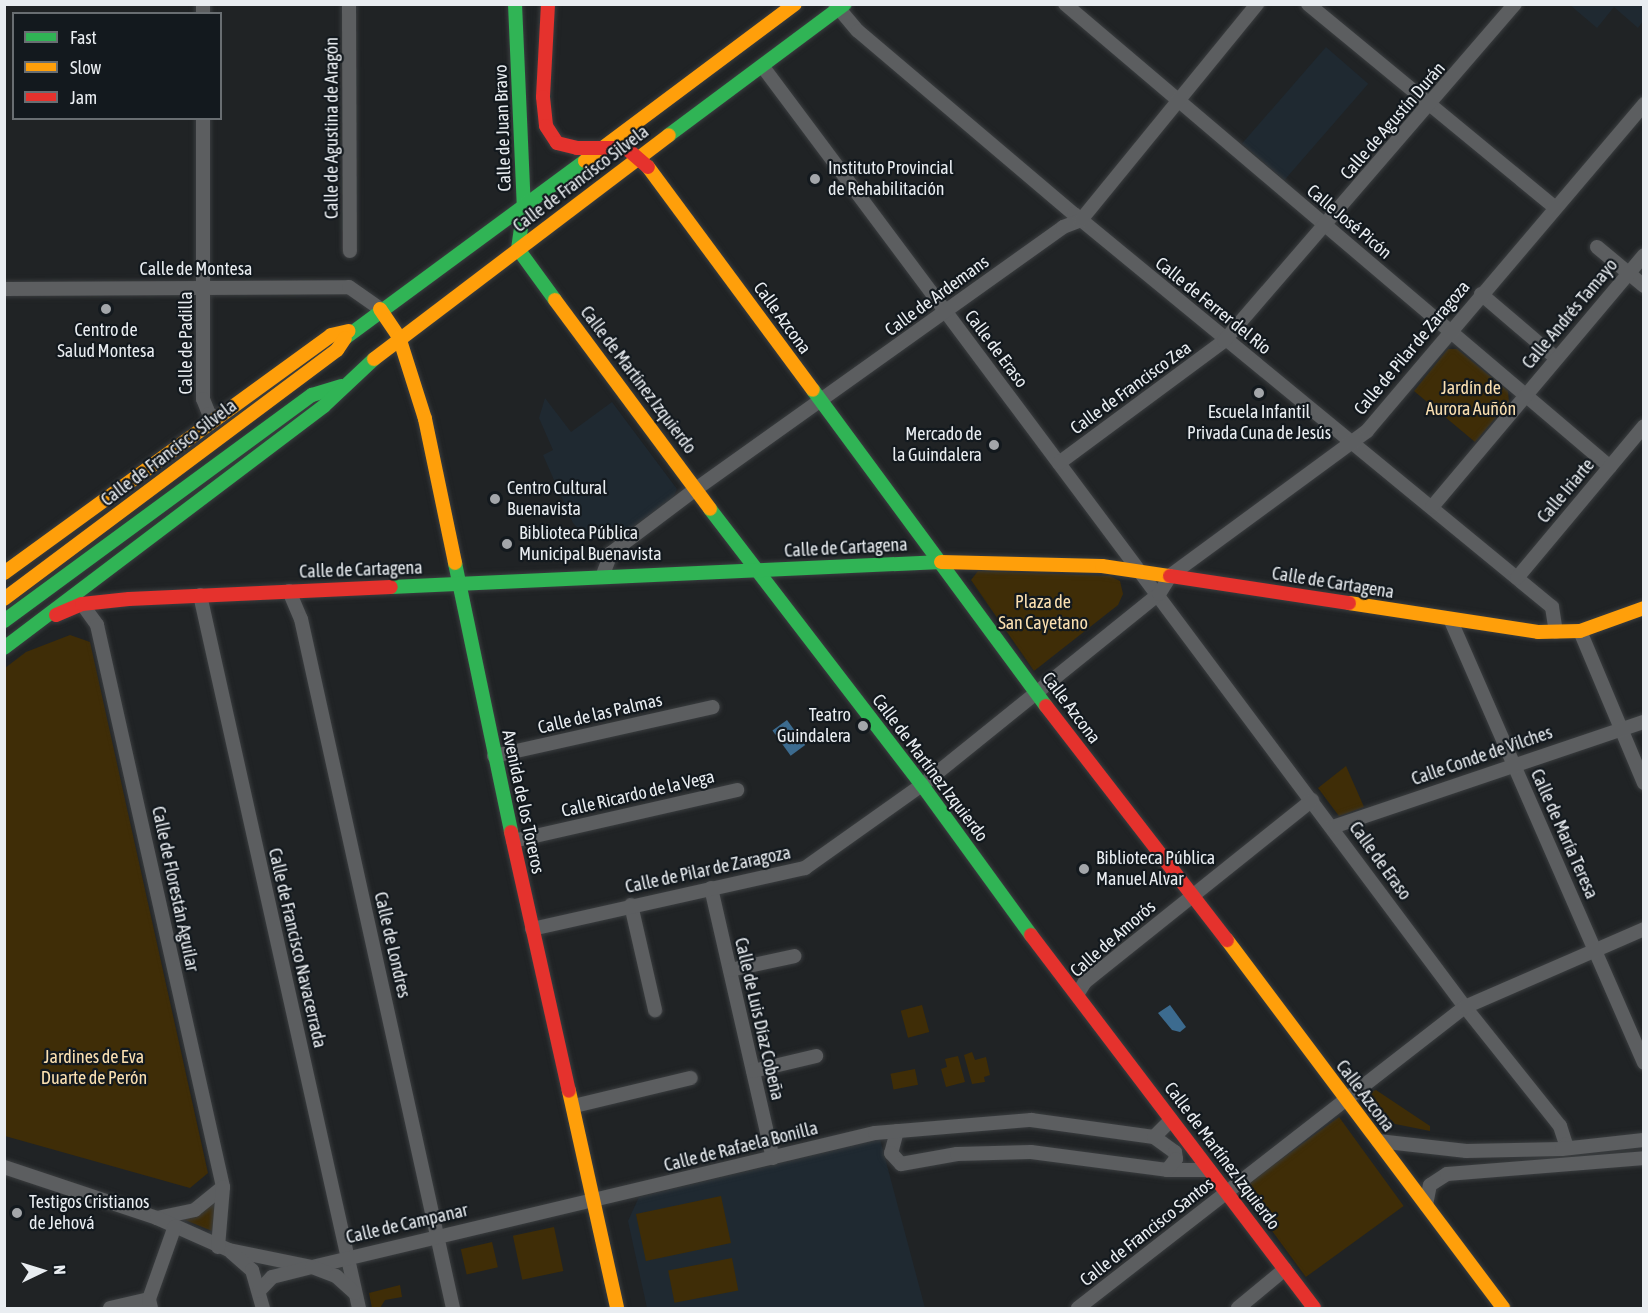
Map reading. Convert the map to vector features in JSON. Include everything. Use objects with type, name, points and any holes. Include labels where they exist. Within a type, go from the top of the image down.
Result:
[{"type":"street","name":"Calle de Agustina de Aragón","points":[[350,4],[350,252]]},
{"type":"street","name":"Calle de Juan Bravo","points":[[515,4],[524,207],[518,249]]},
{"type":"street","points":[[534,4],[546,126],[557,143],[626,148],[640,156]]},
{"type":"street","points":[[543,97],[548,4]]},
{"type":"street","name":"Calle de Francisco Silvela","points":[[4,599],[337,350],[350,331],[524,207],[795,4]]},
{"type":"street","name":"Calle José Picón","points":[[1065,4],[1610,467]]},
{"type":"street","name":"Calle de Ardemans","points":[[602,577],[610,554],[696,489],[1063,227],[1081,220],[1257,4]]},
{"type":"street","points":[[1308,4],[1554,207]]},
{"type":"street","name":"Calle de Agustín Durán","points":[[1224,341],[1432,105],[1515,4]]},
{"type":"street","name":"Calle de Francisco Silvela","points":[[4,648],[45,620],[324,406],[342,386],[399,337],[763,67],[840,6]]},
{"type":"street","name":"Calle de Ferrer del Río","points":[[840,6],[858,31],[1224,341],[1354,443],[1552,608],[1556,632]]},
{"type":"street","name":"Calle de Eraso","points":[[763,67],[945,313],[1139,571],[1159,594],[1465,1007],[1560,1126],[1566,1144],[1562,1149]]},
{"type":"street","name":"Calle de Pilar de Zaragoza","points":[[1171,575],[1354,443],[1644,104]]},
{"type":"street","name":"Calle de Padilla","points":[[203,120],[203,399],[209,414],[217,418]]},
{"type":"street","name":"Calle Azcona","points":[[640,156],[1035,692],[1193,895],[1345,1101],[1503,1308]]},
{"type":"street","points":[[1597,247],[1644,286]]},
{"type":"street","name":"Calle de Martínez Izquierdo","points":[[518,249],[696,489],[922,785],[1003,899],[1078,993],[1314,1308]]},
{"type":"street","name":"Calle Andrés Tamayo","points":[[1432,507],[1644,255]]},
{"type":"street","name":"Calle de Montesa","points":[[4,289],[349,286],[380,309]]},
{"type":"street","points":[[1481,294],[1556,358]]},
{"type":"street","name":"Avenida de los Toreros","points":[[380,309],[399,337],[425,419],[494,756],[618,1308]]},
{"type":"street","name":"Calle de Francisco Silvela","points":[[4,573],[331,335],[350,331]]},
{"type":"street","name":"Calle de Francisco Zea","points":[[1059,463],[1224,341]]},
{"type":"street","name":"Calle de Francisco Silvela","points":[[4,621],[312,395],[342,386]]},
{"type":"street","name":"Calle Iriarte","points":[[1516,578],[1644,426]]},
{"type":"street","name":"Calle de Cartagena","points":[[45,620],[82,604],[200,595],[941,562],[1073,564],[1139,571],[1451,621],[1556,632],[1580,631],[1644,608]]},
{"type":"street","points":[[1159,594],[1171,575]]},
{"type":"street","name":"Calle de Londres","points":[[289,591],[301,619],[453,1308]]},
{"type":"street","name":"Calle de Pilar de Zaragoza","points":[[532,929],[631,904],[805,868],[922,785],[1159,594]]},
{"type":"street","name":"Calle de Francisco Navacerrada","points":[[200,595],[357,1302]]},
{"type":"street","name":"Calle de Florestán Aguilar","points":[[82,604],[97,625],[223,1187],[224,1249]]},
{"type":"street","name":"Calle de María Teresa","points":[[1451,621],[1644,1063]]},
{"type":"street","points":[[1580,631],[1619,729],[1644,783]]},
{"type":"street","name":"Calle de las Palmas","points":[[494,756],[713,706]]},
{"type":"street","name":"Calle Conde de Vilches","points":[[1333,827],[1644,722]]},
{"type":"street","name":"Calle Ricardo de la Vega","points":[[513,841],[737,790]]},
{"type":"street","name":"Calle de Amorós","points":[[1078,993],[1085,982],[1312,800]]},
{"type":"street","name":"Calle de Luis Díaz Cobeña","points":[[711,888],[773,1158]]},
{"type":"street","points":[[631,904],[655,1010]]},
{"type":"street","name":"Calle de Francisco Santos","points":[[1078,1308],[1465,1007],[1644,929]]},
{"type":"street","points":[[730,970],[795,956]]},
{"type":"street","points":[[753,1071],[816,1056]]},
{"type":"street","points":[[574,1106],[691,1078]]},
{"type":"street","name":"Calle de Rafaela Bonilla","points":[[593,1199],[875,1133],[1031,1120],[1154,1137]]},
{"type":"street","points":[[1167,1170],[1176,1159],[1175,1152],[1154,1137],[1171,1120]]},
{"type":"street","points":[[897,1131],[891,1153],[901,1164],[957,1154],[1031,1152],[1167,1170],[1209,1170]]},
{"type":"street","points":[[1376,1141],[1404,1147],[1466,1151],[1562,1149],[1644,1140]]},
{"type":"street","points":[[1426,1205],[1430,1185],[1447,1174],[1644,1158]]},
{"type":"street","points":[[4,1167],[157,1218],[224,1249],[252,1270],[263,1308]]},
{"type":"street","points":[[157,1218],[195,1210],[223,1187]]},
{"type":"street","name":"Calle de Campanar","points":[[224,1249],[312,1267],[348,1256],[593,1199]]},
{"type":"street","points":[[110,1308],[150,1304],[175,1226]]},
{"type":"street","points":[[259,1291],[272,1277],[312,1267],[336,1276],[357,1302]]},
{"type":"street","points":[[1238,1308],[1285,1269]]},
{"type":"shaded area","points":[[1570,5],[1643,5],[1643,21],[1638,28],[1614,7],[1597,28]]},
{"type":"shaded area","points":[[1326,47],[1368,84],[1284,180],[1242,144]]},
{"type":"shaded area","points":[[545,398],[571,432],[612,402],[677,489],[673,498],[623,534],[589,540],[573,523],[543,455],[553,450],[539,418]]},
{"type":"shaded area","points":[[880,1139],[925,1308],[647,1308],[628,1221],[639,1197]]},
{"type":"green space","name":"Jardín de Aurora Auñón","points":[[1448,349],[1457,349],[1508,391],[1509,402],[1475,442],[1414,391]]},
{"type":"green space","name":"Plaza de San Cayetano","points":[[978,571],[1110,576],[1120,581],[1123,594],[1118,605],[1034,671],[971,580]]},
{"type":"green space","name":"Jardines de Eva Duarte de Perón","points":[[70,635],[90,642],[208,1173],[190,1188],[5,1136],[5,668],[26,652]]},
{"type":"green space","points":[[1346,766],[1364,807],[1339,816],[1318,788]]},
{"type":"green space","points":[[922,1005],[929,1032],[908,1038],[901,1011]]},
{"type":"green space","points":[[972,1052],[975,1060],[986,1057],[990,1075],[984,1077],[985,1082],[972,1084],[964,1055]]},
{"type":"green space","points":[[958,1056],[965,1082],[946,1087],[941,1069],[947,1067],[945,1059]]},
{"type":"green space","points":[[915,1069],[918,1085],[894,1089],[890,1074]]},
{"type":"green space","points":[[1376,1090],[1430,1126],[1430,1131],[1395,1124],[1370,1098],[1370,1092]]},
{"type":"green space","points":[[1339,1117],[1404,1206],[1306,1277],[1241,1188]]},
{"type":"green space","points":[[721,1196],[731,1243],[646,1261],[636,1214]]},
{"type":"green space","points":[[216,1201],[212,1231],[185,1220],[185,1219]]},
{"type":"green space","points":[[554,1227],[563,1271],[522,1280],[513,1236]]},
{"type":"green space","points":[[492,1242],[498,1267],[467,1275],[461,1249]]},
{"type":"green space","points":[[732,1258],[738,1290],[674,1303],[668,1270]]},
{"type":"green space","points":[[400,1285],[402,1297],[385,1300],[380,1308],[372,1308],[369,1293]]},
{"type":"water","points":[[787,720],[805,745],[791,756],[772,731]]},
{"type":"water","points":[[1170,1005],[1186,1027],[1180,1032],[1172,1030],[1158,1013]]},
{"type":"traffic: fast","points":[[515,4],[524,207],[518,249],[555,300]]},
{"type":"traffic: fast","points":[[669,135],[845,4]]},
{"type":"traffic: fast","points":[[345,338],[585,161]]},
{"type":"traffic: fast","points":[[4,648],[324,406],[374,359]]},
{"type":"traffic: fast","points":[[4,621],[312,395],[342,386]]},
{"type":"traffic: fast","points":[[813,390],[1046,706]]},
{"type":"traffic: fast","points":[[710,509],[922,785],[1031,935]]},
{"type":"traffic: fast","points":[[391,587],[941,562]]},
{"type":"traffic: fast","points":[[455,563],[511,832]]},
{"type":"traffic: slow","points":[[585,161],[795,4]]},
{"type":"traffic: slow","points":[[374,359],[669,135]]},
{"type":"traffic: slow","points":[[648,167],[813,390]]},
{"type":"traffic: slow","points":[[555,300],[710,509]]},
{"type":"traffic: slow","points":[[380,309],[399,337],[425,419],[455,563]]},
{"type":"traffic: slow","points":[[4,573],[331,335],[349,331]]},
{"type":"traffic: slow","points":[[4,599],[337,350],[345,338]]},
{"type":"traffic: slow","points":[[941,562],[1102,566],[1170,576]]},
{"type":"traffic: slow","points":[[1349,603],[1538,632],[1580,631],[1644,608]]},
{"type":"traffic: slow","points":[[1227,940],[1503,1308]]},
{"type":"traffic: slow","points":[[569,1091],[617,1308]]},
{"type":"traffic: jam","points":[[548,4],[543,97],[546,126],[557,143],[577,148],[626,148],[648,167]]},
{"type":"traffic: jam","points":[[1170,576],[1349,603]]},
{"type":"traffic: jam","points":[[56,615],[82,604],[129,599],[391,587]]},
{"type":"traffic: jam","points":[[1046,706],[1227,940]]},
{"type":"traffic: jam","points":[[511,832],[569,1091]]},
{"type":"traffic: jam","points":[[1031,935],[1314,1308]]},
{"type":"place","name":"Instituto Provincial de Rehabilitación","points":[[815,179]]},
{"type":"place","name":"Centro de Salud Montesa","points":[[106,309]]},
{"type":"place","name":"Escuela Infantil Privada Cuna de Jesús","points":[[1259,393]]},
{"type":"place","name":"Mercado de la Guindalera","points":[[994,445]]},
{"type":"place","name":"Centro Cultural Buenavista","points":[[495,499]]},
{"type":"place","name":"Biblioteca Pública Municipal Buenavista","points":[[507,544]]},
{"type":"place","name":"Teatro Guindalera","points":[[863,726]]},
{"type":"place","name":"Biblioteca Pública Manuel Alvar","points":[[1084,869]]},
{"type":"place","name":"Testigos Cristianos de Jehová","points":[[17,1213]]}]
